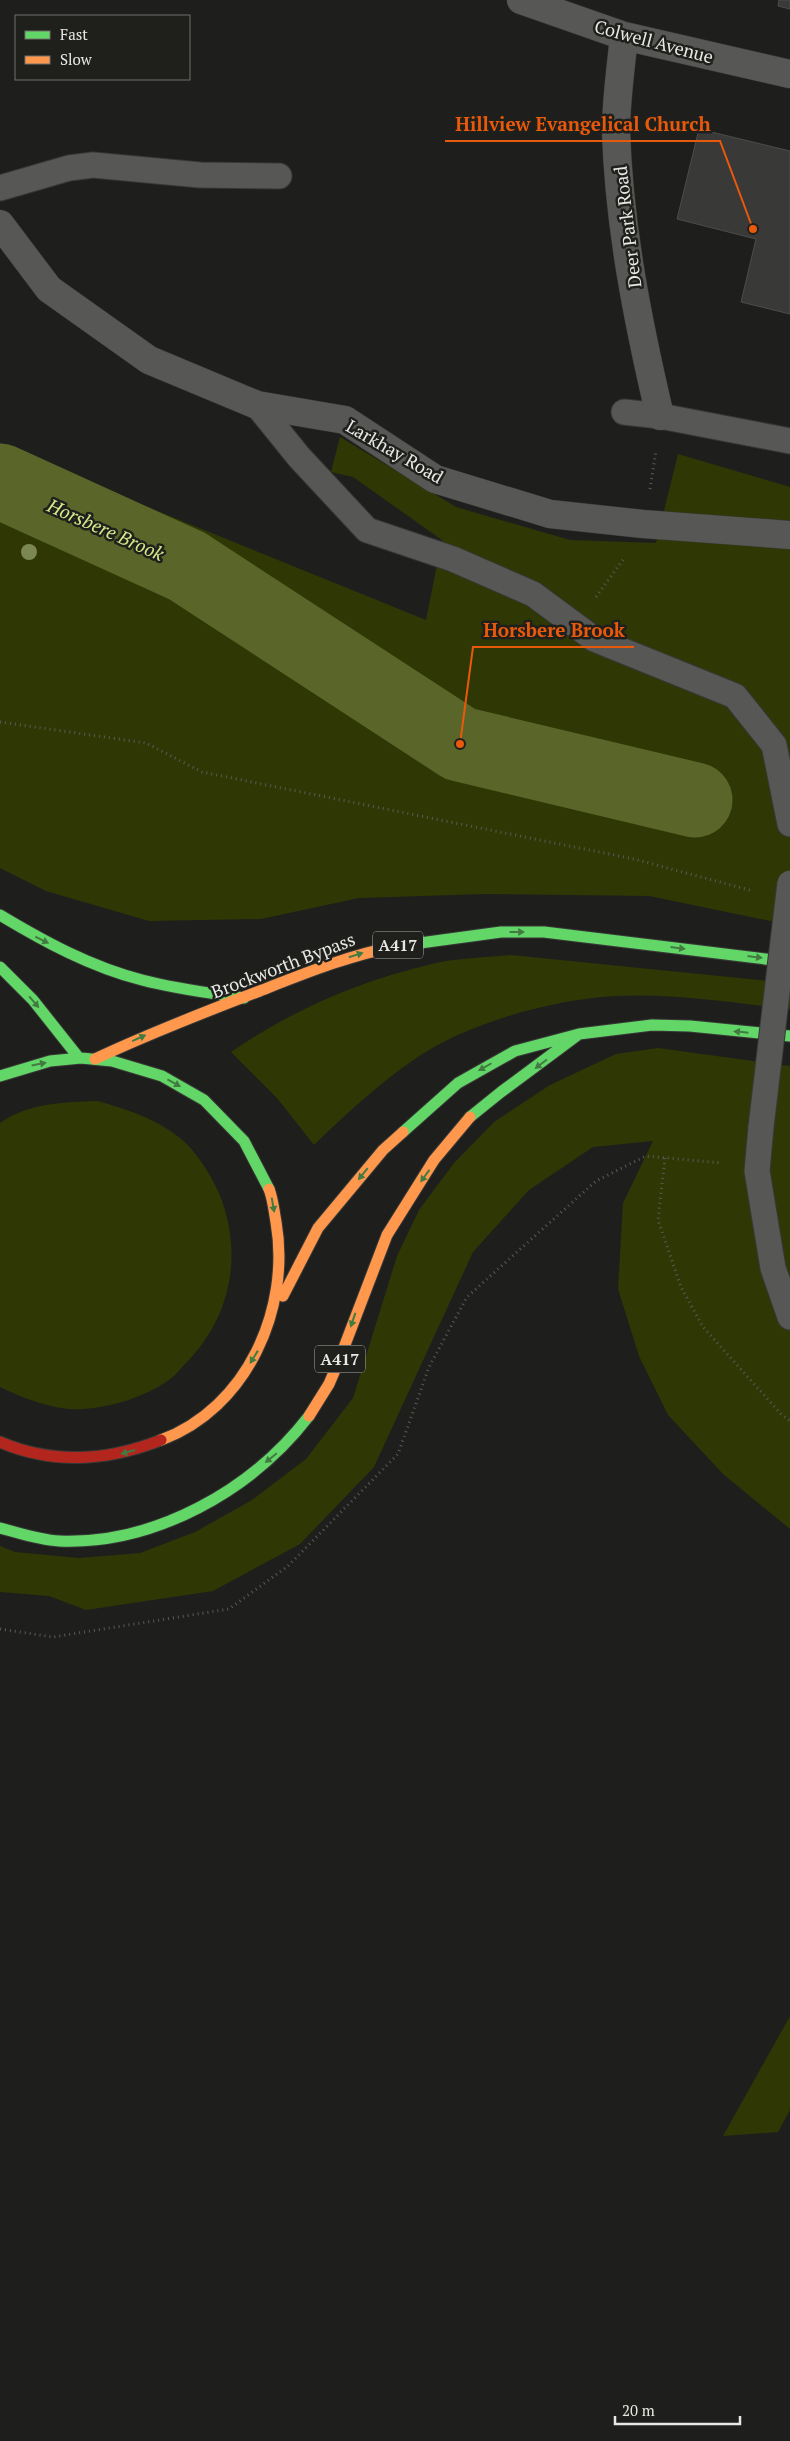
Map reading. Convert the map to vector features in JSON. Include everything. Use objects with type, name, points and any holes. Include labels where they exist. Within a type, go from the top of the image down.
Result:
[{"type":"main road","points":[[0,915],[36,937],[90,962],[128,976],[165,985],[244,998]]},
{"type":"main road","name":"Brockworth Bypass","points":[[95,1059],[155,1031],[315,969],[371,950],[422,941],[501,932],[544,932],[790,962]]},
{"type":"main road","points":[[0,967],[33,1000],[80,1058]]},
{"type":"main road","points":[[0,1442],[39,1455],[76,1458],[114,1456],[159,1442],[184,1430],[215,1407],[240,1380],[260,1348],[274,1313],[318,1228],[383,1150],[458,1083],[515,1051],[579,1034],[652,1025],[690,1026],[790,1036]]},
{"type":"main road","name":"A417","points":[[0,1528],[60,1541],[100,1539],[141,1530],[209,1502],[249,1475],[279,1451],[307,1418],[328,1386],[341,1356],[378,1254],[398,1215],[424,1177],[476,1112],[579,1034]]},
{"type":"main road","points":[[0,1076],[35,1064],[80,1058],[95,1059],[153,1071],[204,1100],[245,1143],[272,1196],[282,1254],[274,1313]]},
{"type":"street","name":"Colwell Avenue","points":[[521,0],[624,36],[790,74]]},
{"type":"street","name":"Deer Park Road","points":[[624,36],[616,130],[626,243],[645,351],[660,416]]},
{"type":"street","name":"Larkhay Road","points":[[0,224],[49,289],[149,360],[257,405],[345,420],[436,479],[550,514],[646,524],[790,535]]},
{"type":"lane","points":[[0,188],[69,168],[93,165],[200,175],[279,176]]},
{"type":"lane","points":[[257,405],[299,457],[367,530],[453,559],[533,594],[594,640],[735,696],[774,745],[790,824]]},
{"type":"lane","points":[[624,412],[660,416],[790,441]]},
{"type":"lane","points":[[789,890],[756,1171],[772,1268],[790,1317]]},
{"type":"path","points":[[576,626],[646,524],[655,468],[660,416]]},
{"type":"path","points":[[0,722],[146,743],[202,772],[634,858],[745,890],[789,890]]},
{"type":"path","points":[[0,1629],[53,1637],[229,1610],[288,1566],[398,1454],[429,1367],[467,1297],[596,1181],[646,1156],[733,1163],[756,1171]]},
{"type":"path","points":[[665,1158],[658,1220],[680,1287],[703,1327],[781,1414],[790,1421]]},
{"type":"green space","points":[[340,437],[456,507],[570,540],[656,543],[678,454],[790,487],[790,925],[649,896],[486,894],[359,898],[261,919],[149,921],[46,891],[0,868],[0,447],[426,620],[442,540],[353,477],[331,472]]},
{"type":"green space","points":[[511,955],[790,983],[790,1009],[703,999],[638,995],[565,1002],[509,1016],[457,1036],[412,1061],[361,1101],[314,1145],[277,1098],[231,1052],[277,1024],[325,999],[375,980],[438,963]]},
{"type":"green space","points":[[658,1048],[790,1066],[790,1529],[723,1474],[668,1415],[639,1356],[618,1289],[623,1203],[653,1141],[593,1147],[529,1190],[473,1252],[374,1467],[300,1544],[213,1591],[86,1610],[49,1596],[0,1592],[0,1546],[15,1552],[79,1558],[140,1553],[195,1532],[252,1500],[306,1459],[353,1398],[397,1256],[419,1210],[454,1163],[494,1122],[550,1085],[616,1054]]},
{"type":"green space","points":[[98,1101],[131,1111],[161,1125],[180,1138],[192,1150],[207,1171],[219,1193],[227,1216],[231,1239],[229,1284],[223,1306],[201,1346],[171,1378],[150,1391],[117,1403],[83,1409],[61,1408],[30,1400],[0,1387],[0,1123],[22,1111],[47,1105]]},
{"type":"green space","points":[[790,2016],[790,2110],[778,2132],[723,2136]]},
{"type":"building","points":[[779,0],[790,0],[790,9],[778,6]]},
{"type":"building","points":[[699,129],[790,151],[790,314],[741,302],[756,239],[677,219]]},
{"type":"waterway","name":"Horsbere Brook","points":[[0,481],[187,566],[460,744],[695,800]]},
{"type":"traffic: fast","points":[[0,915],[69,953],[123,975],[168,986],[244,998]]},
{"type":"traffic: fast","points":[[398,946],[501,932],[544,932],[790,962]]},
{"type":"traffic: fast","points":[[0,967],[33,1000],[79,1058]]},
{"type":"traffic: fast","points":[[403,1132],[458,1083],[515,1051],[579,1034],[652,1025],[690,1026],[790,1036]]},
{"type":"traffic: fast","points":[[470,1117],[579,1034]]},
{"type":"traffic: fast","points":[[0,1076],[50,1061],[81,1058],[112,1061],[162,1076],[204,1100],[244,1141],[269,1189]]},
{"type":"traffic: fast","points":[[0,1528],[37,1538],[59,1541],[95,1540],[131,1534],[165,1523],[199,1508],[230,1489],[286,1443],[309,1416]]},
{"type":"traffic: slow","points":[[95,1059],[175,1024],[309,972],[362,954],[398,946]]},
{"type":"traffic: slow","points":[[309,1416],[329,1384],[387,1235],[434,1160],[470,1117]]},
{"type":"traffic: slow","points":[[283,1296],[318,1228],[383,1150],[403,1132]]},
{"type":"traffic: slow","points":[[161,1440],[191,1425],[217,1405],[239,1380],[256,1352],[269,1321],[276,1288],[279,1255],[276,1222],[269,1189]]},
{"type":"traffic: jam","points":[[0,1442],[40,1454],[81,1458],[121,1452],[161,1440]]},
{"type":"place","name":"Hillview Evangelical Church","points":[[753,229]]},
{"type":"place","name":"Horsbere Brook","points":[[460,744]]}]
